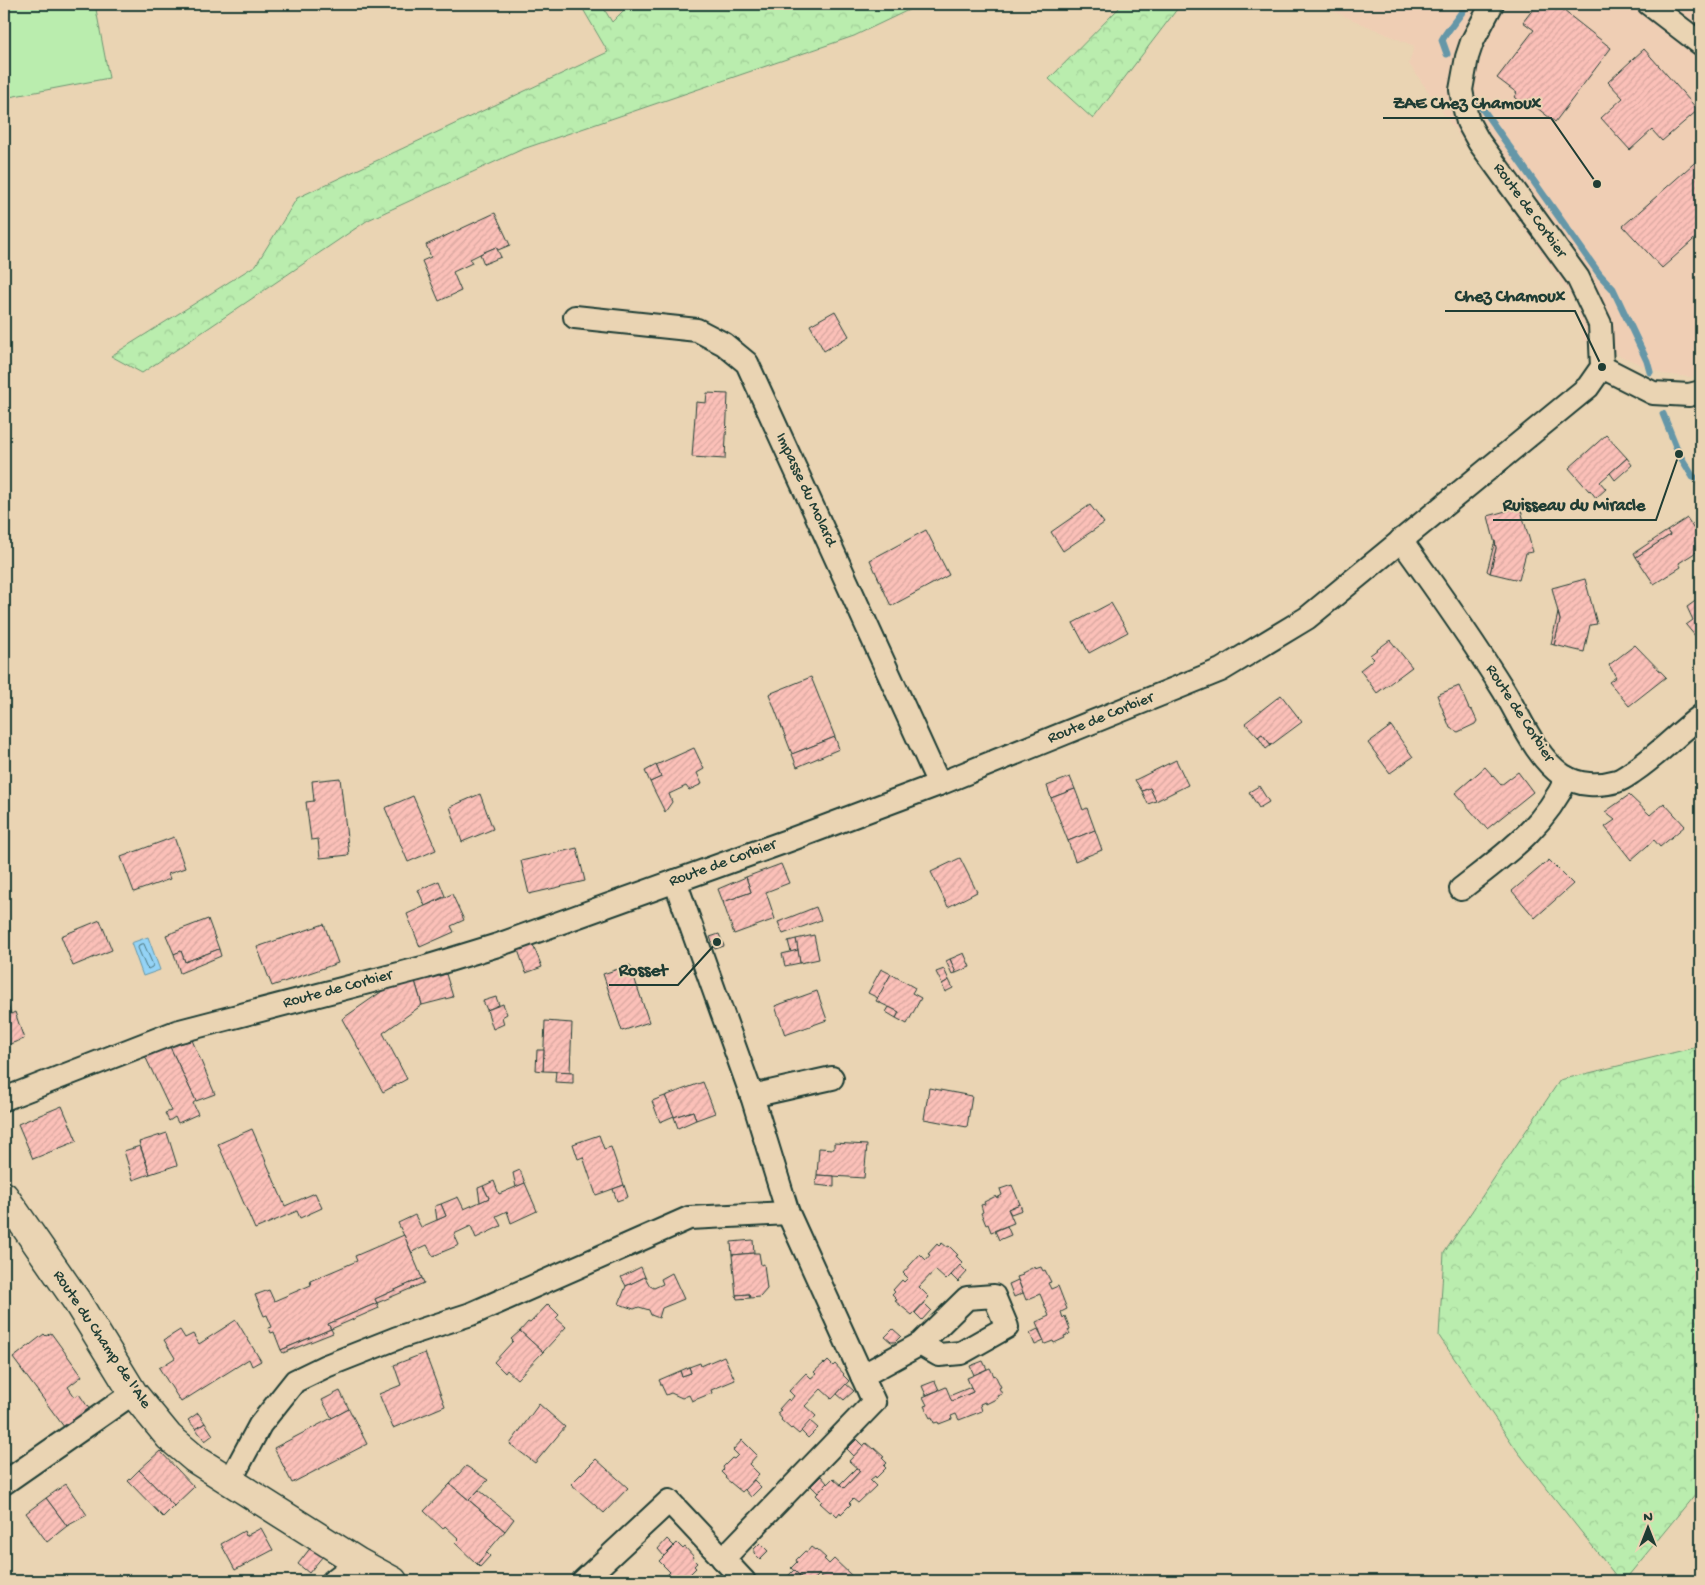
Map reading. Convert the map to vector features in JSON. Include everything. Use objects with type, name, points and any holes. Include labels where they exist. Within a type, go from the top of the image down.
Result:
[{"type":"street","name":"Route de Corbier","points":[[4,1099],[176,1032],[426,967],[498,945],[939,784],[1221,670],[1307,618],[1588,386],[1602,367],[1600,324],[1578,278],[1478,142],[1468,122],[1462,90],[1463,73],[1472,42],[1492,4]]},
{"type":"street","points":[[1649,4],[1701,44]]},
{"type":"street","name":"Impasse du Molard","points":[[575,317],[697,330],[724,344],[747,363],[939,784]]},
{"type":"street","points":[[1602,367],[1653,393],[1689,395],[1701,392]]},
{"type":"street","name":"Route de Corbier","points":[[1401,540],[1454,613],[1505,692],[1538,748],[1550,765],[1567,778],[1586,784],[1604,784],[1620,780],[1646,764],[1701,716]]},
{"type":"street","points":[[1461,889],[1520,843],[1549,810],[1567,778]]},
{"type":"street","points":[[676,881],[752,1096],[788,1213],[874,1402],[723,1559]]},
{"type":"street","points":[[752,1096],[832,1078]]},
{"type":"street","name":"Route du Champ de l'Ale","points":[[4,1196],[76,1300],[133,1393],[169,1438],[195,1459],[358,1562],[393,1581]]},
{"type":"street","points":[[230,1481],[260,1425],[295,1381],[303,1377],[397,1338],[471,1314],[689,1218],[788,1213]]},
{"type":"street","points":[[862,1376],[920,1344]]},
{"type":"street","points":[[4,1483],[133,1393]]},
{"type":"street","points":[[583,1581],[669,1500],[744,1581]]},
{"type":"street","points":[[333,1581],[358,1562]]},
{"type":"shaded area","points":[[1316,4],[1701,4],[1701,373],[1690,377],[1663,374],[1583,340],[1577,304],[1409,64],[1414,46]]},
{"type":"green space","points":[[4,4],[95,4],[109,78],[4,98]]},
{"type":"green space","points":[[580,4],[601,4],[612,22],[630,4],[921,4],[854,36],[523,149],[368,220],[142,373],[111,356],[256,265],[297,198],[608,52]]},
{"type":"green space","points":[[1118,4],[1181,4],[1093,119],[1049,79],[1121,6]]},
{"type":"green space","points":[[1701,1046],[1701,1487],[1624,1581],[1620,1581],[1518,1452],[1439,1336],[1444,1253],[1560,1080]]},
{"type":"water","points":[[148,937],[160,970],[143,976],[131,943]]},
{"type":"building","points":[[1537,4],[1565,4],[1568,6],[1564,11],[1611,48],[1555,122],[1527,100],[1523,105],[1514,97],[1517,93],[1497,78],[1534,30],[1523,22]]},
{"type":"building","points":[[1644,49],[1698,110],[1662,141],[1652,130],[1630,150],[1601,118],[1623,98],[1608,82]]},
{"type":"building","points":[[1701,157],[1701,233],[1662,268],[1623,226]]},
{"type":"building","points":[[495,213],[510,245],[498,250],[496,247],[480,254],[470,259],[472,263],[453,272],[461,291],[439,301],[422,261],[431,257],[426,245]]},
{"type":"building","points":[[496,247],[501,257],[484,264],[480,254]]},
{"type":"building","points":[[835,311],[849,336],[824,351],[810,325]]},
{"type":"building","points":[[707,393],[728,394],[725,459],[692,457],[696,402],[706,403]]},
{"type":"building","points":[[1606,435],[1627,458],[1600,482],[1606,489],[1596,498],[1569,468]]},
{"type":"building","points":[[1627,458],[1632,465],[1615,480],[1610,473]]},
{"type":"building","points":[[1090,505],[1104,523],[1063,551],[1051,532]]},
{"type":"building","points":[[1520,507],[1533,552],[1526,553],[1519,580],[1490,573],[1496,548],[1488,516]]},
{"type":"building","points":[[1687,518],[1699,536],[1701,535],[1701,549],[1679,563],[1681,567],[1654,584],[1636,557],[1670,535],[1667,531]]},
{"type":"building","points":[[1701,518],[1701,535],[1699,536],[1691,525]]},
{"type":"building","points":[[926,530],[949,575],[891,606],[870,560]]},
{"type":"building","points":[[1667,531],[1670,535],[1636,557],[1634,553]]},
{"type":"building","points":[[1495,541],[1496,548],[1490,573],[1487,571]]},
{"type":"building","points":[[1585,579],[1597,624],[1590,625],[1584,652],[1554,645],[1560,620],[1552,588]]},
{"type":"building","points":[[1701,597],[1701,643],[1686,625],[1693,620],[1687,607]]},
{"type":"building","points":[[1111,603],[1128,632],[1089,653],[1073,623]]},
{"type":"building","points":[[1558,613],[1560,620],[1554,645],[1551,644]]},
{"type":"building","points":[[1390,640],[1412,667],[1377,693],[1360,670],[1374,659],[1370,655]]},
{"type":"building","points":[[1635,645],[1666,677],[1629,706],[1609,682],[1616,677],[1609,665]]},
{"type":"building","points":[[811,677],[835,737],[792,754],[769,694]]},
{"type":"building","points":[[1459,686],[1469,709],[1472,710],[1477,721],[1475,724],[1458,732],[1450,728],[1437,695]]},
{"type":"building","points":[[1281,695],[1302,722],[1271,745],[1262,734],[1258,737],[1245,723]]},
{"type":"building","points":[[1391,726],[1413,757],[1390,773],[1368,743]]},
{"type":"building","points":[[1262,734],[1271,745],[1266,749],[1258,737]]},
{"type":"building","points":[[835,737],[839,749],[797,767],[792,754]]},
{"type":"building","points":[[694,748],[704,769],[697,773],[702,784],[689,790],[686,786],[669,794],[672,802],[665,812],[650,782],[661,777],[656,765]]},
{"type":"building","points":[[1176,760],[1188,785],[1156,801],[1150,788],[1142,791],[1135,780]]},
{"type":"building","points":[[656,765],[661,777],[650,782],[645,771]]},
{"type":"building","points":[[1485,767],[1501,785],[1518,772],[1533,792],[1487,829],[1455,793]]},
{"type":"building","points":[[1070,777],[1075,789],[1051,798],[1047,786]]},
{"type":"building","points":[[340,778],[349,855],[320,858],[318,839],[311,840],[306,802],[314,801],[312,781]]},
{"type":"building","points":[[1259,786],[1269,802],[1259,808],[1249,792]]},
{"type":"building","points":[[1150,788],[1156,801],[1148,804],[1142,791]]},
{"type":"building","points":[[1075,789],[1083,810],[1087,808],[1095,830],[1068,841],[1051,798]]},
{"type":"building","points":[[480,794],[493,829],[462,842],[450,807]]},
{"type":"building","points":[[1629,795],[1650,815],[1664,803],[1685,826],[1660,847],[1654,840],[1631,860],[1605,827],[1615,820],[1605,812]]},
{"type":"building","points":[[413,796],[436,850],[408,862],[385,808]]},
{"type":"building","points":[[1095,830],[1102,850],[1075,861],[1068,841]]},
{"type":"building","points":[[174,837],[185,868],[168,874],[170,879],[134,892],[121,857]]},
{"type":"building","points":[[577,848],[585,881],[529,894],[521,861]]},
{"type":"building","points":[[960,858],[977,892],[948,907],[931,872]]},
{"type":"building","points":[[1549,860],[1573,884],[1535,918],[1512,891]]},
{"type":"building","points":[[781,864],[789,883],[766,892],[775,919],[734,934],[723,902],[751,892],[746,877]]},
{"type":"building","points":[[746,877],[751,892],[723,902],[718,889]]},
{"type":"building","points":[[439,881],[445,896],[425,906],[418,890]]},
{"type":"building","points":[[452,894],[464,920],[451,926],[454,932],[420,947],[407,914]]},
{"type":"building","points":[[816,907],[821,920],[783,934],[778,922]]},
{"type":"building","points":[[208,919],[219,949],[185,962],[181,951],[174,954],[166,935]]},
{"type":"building","points":[[100,920],[112,950],[73,966],[61,936]]},
{"type":"building","points":[[324,924],[338,963],[272,986],[257,947]]},
{"type":"building","points":[[719,934],[724,946],[715,949],[710,937]]},
{"type":"building","points":[[814,935],[819,959],[800,963],[796,939]]},
{"type":"building","points":[[796,939],[798,950],[791,952],[788,941]]},
{"type":"building","points":[[533,945],[542,967],[526,973],[518,950]]},
{"type":"building","points":[[219,949],[221,956],[180,973],[174,954],[181,951],[185,962]]},
{"type":"building","points":[[798,950],[800,963],[785,966],[782,954]]},
{"type":"building","points":[[964,953],[970,967],[956,973],[950,959]]},
{"type":"building","points":[[950,959],[956,973],[952,974],[946,961]]},
{"type":"building","points":[[630,965],[649,1022],[622,1031],[603,974]]},
{"type":"building","points":[[881,969],[891,974],[878,998],[868,993]]},
{"type":"building","points":[[944,969],[949,980],[942,984],[936,972]]},
{"type":"building","points":[[446,974],[453,997],[422,1005],[415,981]]},
{"type":"building","points":[[891,974],[915,988],[912,993],[921,998],[907,1024],[896,1018],[899,1012],[876,1001]]},
{"type":"building","points":[[949,980],[953,988],[945,992],[942,984]]},
{"type":"building","points":[[415,981],[422,1005],[383,1033],[407,1079],[383,1092],[342,1019],[391,985]]},
{"type":"building","points":[[817,991],[827,1020],[785,1035],[775,1006]]},
{"type":"building","points":[[496,997],[499,1005],[487,1010],[483,1001]]},
{"type":"building","points":[[6,999],[11,1014],[15,1012],[24,1039],[4,1046],[4,1000]]},
{"type":"building","points":[[503,1004],[507,1014],[502,1017],[504,1024],[493,1029],[487,1010]]},
{"type":"building","points":[[889,1007],[899,1012],[896,1018],[886,1012]]},
{"type":"building","points":[[545,1021],[572,1023],[570,1072],[543,1071]]},
{"type":"building","points":[[192,1040],[215,1094],[196,1101],[170,1047]]},
{"type":"building","points":[[170,1047],[196,1101],[193,1103],[198,1114],[178,1123],[175,1117],[169,1121],[165,1113],[171,1111],[144,1054]]},
{"type":"building","points":[[537,1050],[544,1050],[543,1071],[536,1070]]},
{"type":"building","points":[[556,1071],[573,1072],[573,1083],[555,1082]]},
{"type":"building","points":[[703,1082],[715,1113],[696,1120],[693,1111],[674,1117],[665,1096]]},
{"type":"building","points":[[929,1088],[972,1096],[967,1127],[924,1119]]},
{"type":"building","points":[[665,1096],[674,1116],[660,1122],[652,1101]]},
{"type":"building","points":[[62,1106],[77,1141],[33,1159],[18,1124]]},
{"type":"building","points":[[693,1111],[696,1120],[678,1128],[674,1117]]},
{"type":"building","points":[[252,1129],[285,1206],[315,1193],[322,1208],[300,1218],[297,1211],[255,1229],[218,1144]]},
{"type":"building","points":[[167,1133],[177,1165],[150,1174],[139,1142]]},
{"type":"building","points":[[599,1135],[604,1149],[611,1147],[624,1185],[596,1195],[583,1157],[578,1159],[573,1144]]},
{"type":"building","points":[[834,1143],[867,1145],[864,1178],[817,1175],[819,1148],[834,1149]]},
{"type":"building","points":[[140,1146],[150,1174],[133,1180],[124,1151]]},
{"type":"building","points":[[520,1170],[525,1183],[516,1187],[513,1173]]},
{"type":"building","points":[[817,1175],[834,1176],[834,1187],[816,1185]]},
{"type":"building","points":[[494,1181],[499,1194],[525,1183],[537,1211],[511,1223],[507,1211],[496,1216],[501,1226],[476,1238],[471,1226],[454,1234],[459,1245],[433,1256],[427,1245],[412,1253],[398,1223],[415,1215],[421,1227],[446,1216],[441,1204],[458,1197],[464,1209],[489,1198],[483,1186]]},
{"type":"building","points":[[624,1185],[628,1197],[617,1201],[613,1189]]},
{"type":"building","points":[[1012,1185],[1020,1204],[1008,1209],[1014,1223],[991,1232],[981,1213],[983,1212],[981,1205],[996,1196],[997,1198],[1002,1195],[1000,1189]]},
{"type":"building","points":[[483,1186],[489,1198],[480,1202],[478,1188]]},
{"type":"building","points":[[441,1204],[446,1216],[437,1220],[435,1206]]},
{"type":"building","points":[[1020,1204],[1022,1210],[1011,1214],[1008,1209]]},
{"type":"building","points":[[1007,1226],[1011,1235],[999,1240],[995,1231]]},
{"type":"building","points":[[404,1235],[422,1278],[375,1299],[377,1303],[328,1324],[331,1329],[281,1350],[274,1332],[271,1333],[269,1328],[272,1327],[267,1315],[264,1316],[255,1295],[269,1290],[274,1301],[311,1285],[310,1281],[357,1261],[355,1256]]},
{"type":"building","points":[[753,1240],[754,1253],[732,1255],[731,1242]]},
{"type":"building","points":[[942,1243],[947,1247],[949,1246],[963,1263],[946,1280],[935,1270],[919,1287],[929,1297],[912,1315],[895,1301],[897,1300],[892,1295],[895,1292],[893,1290],[902,1280],[904,1282],[908,1278],[903,1273],[920,1254],[926,1260],[930,1255],[928,1254],[937,1244],[939,1246]]},
{"type":"building","points":[[759,1253],[761,1265],[764,1264],[767,1289],[760,1297],[750,1298],[749,1294],[736,1295],[732,1255]]},
{"type":"building","points":[[960,1265],[967,1272],[958,1282],[951,1275]]},
{"type":"building","points":[[641,1267],[645,1277],[626,1286],[621,1277]]},
{"type":"building","points":[[1034,1267],[1035,1269],[1041,1267],[1043,1271],[1045,1270],[1051,1282],[1048,1283],[1051,1289],[1058,1286],[1067,1309],[1061,1312],[1063,1318],[1065,1316],[1070,1334],[1054,1343],[1053,1341],[1045,1344],[1036,1322],[1049,1316],[1040,1294],[1026,1300],[1017,1277]]},
{"type":"building","points":[[672,1273],[684,1299],[662,1308],[659,1318],[651,1315],[649,1310],[639,1307],[634,1309],[619,1304],[626,1286],[645,1277],[650,1286],[654,1288],[663,1284],[661,1279]]},
{"type":"building","points":[[422,1278],[424,1283],[377,1303],[375,1299]]},
{"type":"building","points":[[1018,1280],[1023,1293],[1014,1297],[1009,1284]]},
{"type":"building","points":[[749,1294],[750,1298],[737,1299],[736,1295]]},
{"type":"building","points":[[377,1303],[379,1308],[331,1329],[328,1324]]},
{"type":"building","points":[[924,1303],[931,1310],[922,1320],[915,1313]]},
{"type":"building","points":[[548,1304],[559,1315],[556,1318],[566,1327],[543,1352],[520,1331]]},
{"type":"building","points":[[236,1320],[261,1361],[252,1366],[249,1359],[181,1402],[159,1368],[175,1358],[164,1340],[180,1330],[185,1338],[193,1334],[199,1344]]},
{"type":"building","points":[[331,1329],[333,1333],[283,1353],[281,1350]]},
{"type":"building","points":[[893,1329],[901,1336],[895,1342],[891,1342],[885,1337]]},
{"type":"building","points":[[1038,1329],[1044,1341],[1035,1345],[1030,1333]]},
{"type":"building","points":[[520,1331],[543,1352],[517,1379],[507,1370],[505,1373],[494,1362],[513,1341],[511,1339]]},
{"type":"building","points":[[51,1333],[82,1376],[68,1387],[75,1397],[79,1394],[92,1413],[67,1431],[13,1358],[44,1334],[46,1336]]},
{"type":"building","points":[[425,1353],[445,1406],[393,1428],[379,1394],[401,1385],[394,1365]]},
{"type":"building","points":[[724,1356],[735,1380],[711,1390],[712,1393],[692,1401],[689,1395],[682,1398],[671,1393],[666,1395],[659,1380],[680,1371],[682,1376],[691,1373],[689,1367],[700,1363],[701,1366]]},
{"type":"building","points":[[828,1361],[833,1366],[835,1364],[849,1381],[832,1399],[821,1389],[805,1406],[816,1416],[799,1434],[781,1420],[777,1413],[788,1399],[790,1401],[794,1396],[789,1391],[806,1373],[811,1378],[816,1374],[814,1372]]},
{"type":"building","points":[[983,1361],[987,1369],[974,1375],[970,1366]]},
{"type":"building","points":[[689,1367],[691,1373],[682,1376],[680,1371]]},
{"type":"building","points":[[990,1368],[1001,1387],[999,1388],[1002,1394],[997,1396],[998,1398],[986,1404],[985,1402],[980,1404],[982,1411],[959,1420],[956,1414],[951,1416],[952,1419],[939,1424],[938,1422],[934,1423],[924,1406],[927,1405],[923,1397],[946,1387],[952,1401],[973,1392],[967,1378]]},
{"type":"building","points":[[935,1381],[939,1390],[926,1395],[922,1386]]},
{"type":"building","points":[[846,1384],[854,1391],[844,1400],[837,1394]]},
{"type":"building","points":[[971,1387],[973,1392],[952,1401],[949,1396]]},
{"type":"building","points":[[340,1391],[349,1409],[332,1418],[322,1400]]},
{"type":"building","points":[[539,1404],[565,1427],[535,1463],[510,1444]]},
{"type":"building","points":[[349,1409],[367,1444],[292,1483],[274,1448]]},
{"type":"building","points":[[198,1413],[205,1423],[196,1429],[188,1420]]},
{"type":"building","points":[[810,1421],[818,1428],[808,1438],[801,1431]]},
{"type":"building","points":[[205,1423],[213,1435],[205,1441],[196,1429]]},
{"type":"building","points":[[857,1439],[864,1446],[854,1456],[847,1449]]},
{"type":"building","points":[[742,1440],[757,1455],[749,1464],[759,1474],[742,1492],[725,1478],[721,1472],[724,1469],[723,1467],[732,1458],[734,1459],[738,1455],[733,1450]]},
{"type":"building","points":[[866,1443],[884,1457],[882,1458],[887,1463],[884,1466],[886,1468],[876,1478],[875,1476],[870,1480],[876,1486],[858,1503],[853,1499],[849,1503],[851,1504],[837,1516],[820,1503],[822,1501],[816,1495],[833,1478],[844,1488],[860,1471],[849,1461]]},
{"type":"building","points":[[160,1451],[194,1487],[174,1506],[139,1470]]},
{"type":"building","points":[[596,1459],[628,1488],[604,1513],[571,1484]]},
{"type":"building","points":[[466,1466],[488,1480],[469,1500],[450,1484]]},
{"type":"building","points":[[856,1468],[860,1471],[844,1488],[840,1484]]},
{"type":"building","points":[[139,1470],[174,1506],[163,1517],[128,1481]]},
{"type":"building","points":[[821,1476],[827,1483],[818,1493],[811,1486]]},
{"type":"building","points":[[754,1480],[761,1487],[751,1497],[745,1490]]},
{"type":"building","points":[[66,1484],[87,1515],[67,1526],[46,1498]]},
{"type":"building","points":[[450,1484],[505,1531],[477,1564],[455,1543],[459,1539],[445,1526],[443,1529],[424,1511]]},
{"type":"building","points":[[479,1490],[514,1519],[505,1531],[469,1500]]},
{"type":"building","points":[[46,1498],[67,1526],[47,1542],[26,1513]]},
{"type":"building","points":[[261,1528],[273,1550],[235,1570],[221,1544],[244,1531],[246,1536]]},
{"type":"building","points":[[667,1539],[674,1546],[664,1556],[658,1549]]},
{"type":"building","points":[[677,1543],[683,1549],[685,1547],[694,1557],[693,1559],[697,1563],[694,1566],[696,1568],[687,1577],[685,1576],[682,1581],[661,1581],[670,1572],[659,1561]]},
{"type":"building","points":[[760,1543],[768,1551],[760,1559],[754,1553],[754,1549]]},
{"type":"building","points":[[311,1547],[323,1556],[309,1573],[298,1564]]},
{"type":"building","points":[[811,1547],[826,1558],[824,1559],[829,1564],[834,1559],[852,1576],[847,1581],[826,1581],[819,1575],[813,1581],[805,1581],[791,1568],[797,1562],[796,1560]]},
{"type":"building","points":[[487,1553],[490,1556],[480,1567],[477,1564]]},
{"type":"building","points":[[794,1570],[804,1580],[791,1581],[787,1577]]},
{"type":"waterway","points":[[1447,54],[1442,40],[1467,4]]},
{"type":"waterway","points":[[1479,104],[1600,275],[1613,289],[1647,361],[1650,372]]},
{"type":"waterway","points":[[1663,414],[1679,454],[1693,477],[1701,480]]},
{"type":"place","name":"ZAE Chez Chamoux","points":[[1597,184]]},
{"type":"place","name":"Chez Chamoux","points":[[1602,367]]},
{"type":"place","name":"Ruisseau du Miracle","points":[[1679,454]]},
{"type":"place","name":"Rosset","points":[[717,942]]}]
